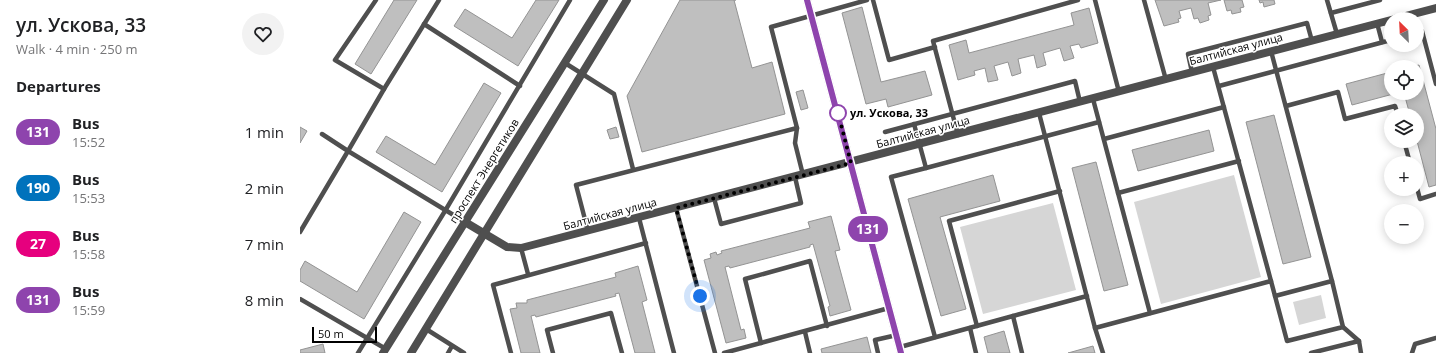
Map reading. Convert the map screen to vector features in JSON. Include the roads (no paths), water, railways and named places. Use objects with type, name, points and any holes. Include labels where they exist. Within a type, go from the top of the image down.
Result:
[{"type":"street","name":"проспект Энергетиков","points":[[385,351],[604,0]]},
{"type":"street","points":[[411,353],[627,0]]},
{"type":"street","points":[[807,0],[900,350]]},
{"type":"street","name":"Балтийская улица","points":[[1420,12],[1436,8]]},
{"type":"street","name":"Балтийская улица","points":[[465,222],[507,247],[521,248],[588,232],[958,135],[1384,21]]},
{"type":"lane","points":[[376,0],[335,60],[384,89]]},
{"type":"lane","points":[[300,232],[384,89],[439,0]]},
{"type":"lane","points":[[358,353],[445,211],[570,0]]},
{"type":"lane","points":[[714,198],[721,224],[801,203],[795,143],[796,128],[771,27],[867,0]]},
{"type":"lane","points":[[873,0],[889,60],[935,47]]},
{"type":"lane","points":[[958,135],[933,41],[1078,0]]},
{"type":"lane","points":[[1095,0],[1120,92]]},
{"type":"lane","points":[[1144,0],[1166,80]]},
{"type":"lane","points":[[1327,0],[1337,34]]},
{"type":"lane","points":[[1331,13],[1380,0]]},
{"type":"lane","points":[[1192,72],[1188,54],[1307,23],[1312,41]]},
{"type":"lane","points":[[1219,86],[1382,42],[1378,23]]},
{"type":"lane","points":[[424,24],[520,86]]},
{"type":"lane","points":[[1424,39],[1436,84]]},
{"type":"lane","points":[[1271,51],[1343,327],[1359,341],[1362,353]]},
{"type":"lane","points":[[565,63],[614,94],[633,170]]},
{"type":"lane","points":[[1213,67],[1286,341],[1343,327]]},
{"type":"lane","points":[[885,132],[1075,81],[1080,102]]},
{"type":"lane","points":[[1286,106],[1338,92],[1345,119],[1384,109]]},
{"type":"lane","points":[[1093,99],[1150,313]]},
{"type":"lane","points":[[1387,108],[1395,106],[1396,108]]},
{"type":"lane","points":[[1104,139],[1224,107]]},
{"type":"lane","points":[[1039,113],[1102,353]]},
{"type":"lane","points":[[935,337],[891,177],[1099,122]]},
{"type":"lane","points":[[914,124],[926,168]]},
{"type":"lane","points":[[588,232],[576,185],[796,128]]},
{"type":"lane","points":[[322,134],[465,222]]},
{"type":"lane","points":[[1118,193],[1239,161]]},
{"type":"lane","points":[[978,326],[949,221],[1060,191]]},
{"type":"lane","points":[[1419,196],[1420,199],[1436,194]]},
{"type":"lane","points":[[676,208],[716,353]]},
{"type":"lane","points":[[639,218],[674,353]]},
{"type":"lane","points":[[511,353],[492,285],[528,274],[646,244]]},
{"type":"lane","points":[[521,248],[528,274]]},
{"type":"lane","points":[[761,343],[745,278],[810,261],[827,326]]},
{"type":"lane","points":[[1095,328],[1271,281]]},
{"type":"lane","points":[[1275,296],[1332,281]]},
{"type":"lane","points":[[900,350],[935,337],[1087,296]]},
{"type":"lane","points":[[300,299],[385,351]]},
{"type":"lane","points":[[724,353],[889,308]]},
{"type":"lane","points":[[553,353],[547,330],[611,313],[622,353]]},
{"type":"lane","points":[[1013,316],[1022,353]]},
{"type":"lane","points":[[970,328],[976,353]]},
{"type":"lane","points":[[426,329],[464,353]]},
{"type":"lane","points":[[805,332],[810,353]]},
{"type":"lane","points":[[878,353],[875,340],[896,335]]},
{"type":"lane","points":[[1412,353],[1415,344],[1436,338]]},
{"type":"lane","points":[[1311,353],[1359,341]]},
{"type":"lane","points":[[448,353],[452,346]]},
{"type":"place","name":"ул. Ускова, 33","points":[[838,113]]}]
